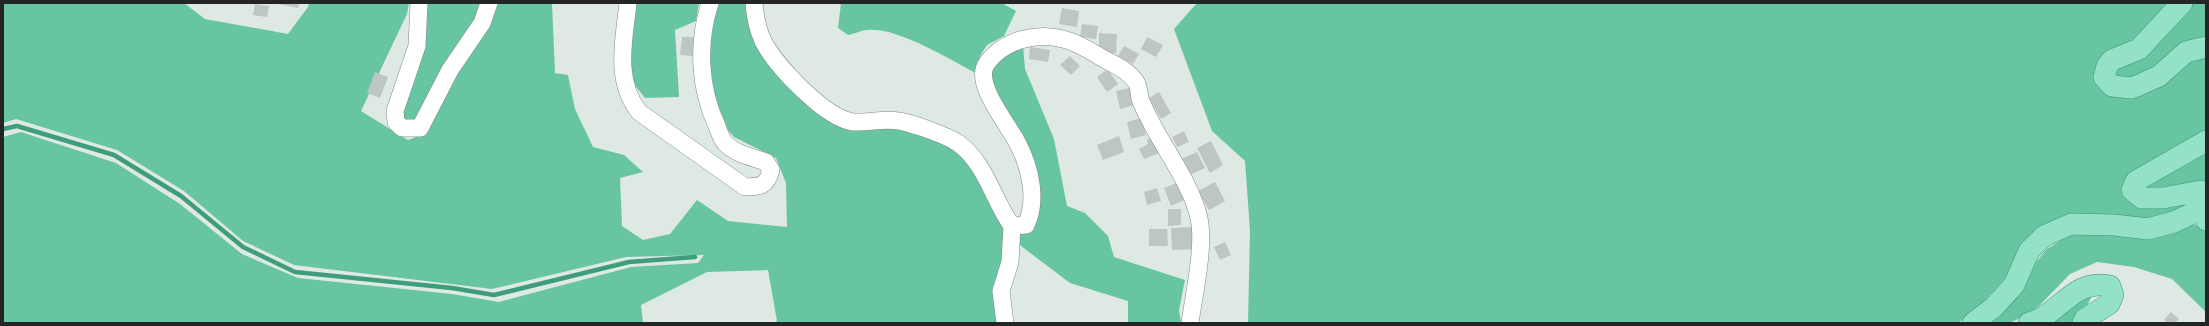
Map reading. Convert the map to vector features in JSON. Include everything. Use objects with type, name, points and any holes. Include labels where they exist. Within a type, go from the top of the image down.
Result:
[{"type":"main road","points":[[2182,3],[2139,49],[2112,60],[2107,66],[2104,77],[2112,86],[2131,88],[2159,76],[2186,52],[2206,47]]},
{"type":"main road","points":[[2206,141],[2136,181],[2132,190],[2142,198],[2162,198],[2201,191],[2206,194]]},
{"type":"main road","points":[[1972,323],[1994,306],[2014,285],[2029,251],[2044,236],[2072,224],[2092,224],[2148,229],[2174,222],[2195,212],[2202,214],[2206,220]]},
{"type":"main road","points":[[2029,323],[2038,320],[2077,290],[2099,284],[2110,286],[2113,295],[2109,304],[2085,319],[2083,323]]},
{"type":"street","points":[[419,3],[417,46],[395,111],[396,122],[402,128],[420,128],[450,70],[482,23],[489,3]]},
{"type":"street","points":[[628,3],[622,63],[624,84],[630,101],[639,112],[745,187],[760,187],[768,181],[771,170],[766,162],[740,154],[724,142],[710,112],[704,86],[701,52],[703,25],[710,3]]},
{"type":"street","points":[[754,3],[756,22],[764,42],[779,65],[804,91],[838,118],[854,122],[899,121],[926,129],[958,143],[981,168],[1003,214],[1012,226],[1010,262],[1001,291],[1005,323]]},
{"type":"street","points":[[1012,226],[1026,225],[1031,214],[1028,170],[1018,143],[990,99],[983,76],[986,64],[997,53],[1026,37],[1064,39],[1125,70],[1136,82],[1140,99],[1151,123],[1193,202],[1199,218],[1201,235],[1190,323]]},
{"type":"green space","points":[[3,3],[184,3],[205,19],[288,34],[308,7],[309,3],[409,3],[407,14],[361,111],[408,140],[426,133],[457,72],[491,25],[497,3],[552,3],[555,73],[568,75],[575,109],[593,147],[624,155],[643,172],[620,178],[622,226],[643,240],[670,234],[697,200],[728,221],[787,227],[786,183],[776,158],[734,137],[718,119],[709,75],[705,35],[713,3],[749,3],[811,107],[907,129],[939,140],[962,156],[978,176],[1009,241],[1001,323],[773,323],[777,321],[768,270],[707,272],[641,305],[643,323],[3,323],[3,137],[21,132],[116,163],[180,204],[242,254],[298,278],[452,294],[499,302],[631,267],[698,263],[704,255],[626,257],[492,289],[294,265],[243,241],[184,191],[117,150],[16,119],[3,123]]},
{"type":"green space","points":[[425,3],[482,3],[477,19],[416,122],[406,124],[401,117]]},
{"type":"green space","points":[[633,3],[699,3],[696,21],[675,30],[679,97],[645,98],[628,77]]},
{"type":"green space","points":[[841,3],[1002,3],[1016,11],[1004,36],[987,45],[980,56],[976,73],[937,52],[907,38],[892,33],[878,30],[866,30],[848,35],[838,28]]},
{"type":"green space","points":[[1197,3],[2174,3],[2137,44],[2105,59],[2113,91],[2179,67],[2206,53],[2206,134],[2130,196],[2206,200],[2206,212],[2154,219],[2080,214],[2009,274],[1975,311],[1958,323],[1248,323],[1250,231],[1245,161],[1212,131],[1174,29]]},
{"type":"green space","points":[[2188,3],[2206,3],[2206,40],[2155,70],[2130,80],[2117,78],[2113,68]]},
{"type":"green space","points":[[1023,46],[1025,69],[1054,139],[1067,206],[1085,213],[1108,236],[1114,257],[1185,280],[1179,310],[1181,323],[1128,323],[1128,301],[1070,283],[1017,243],[1017,231],[1036,215],[989,73],[991,64]]},
{"type":"green space","points":[[2206,149],[2206,184],[2152,193],[2143,185]]},
{"type":"green space","points":[[2188,223],[2203,228],[2206,232],[2206,312],[2172,279],[2134,267],[2097,262],[2070,274],[2040,305],[2023,317],[2009,323],[1984,323],[2020,295],[2031,268],[2047,249],[2067,236],[2092,231]]},
{"type":"green space","points":[[2095,289],[2079,323],[2051,323]]},
{"type":"building","points":[[275,3],[299,3],[298,8]]},
{"type":"building","points":[[255,4],[269,6],[267,17],[253,15]]},
{"type":"building","points":[[1062,8],[1079,11],[1077,27],[1059,24]]},
{"type":"building","points":[[1082,24],[1098,26],[1096,39],[1080,37]]},
{"type":"building","points":[[1099,33],[1117,34],[1116,53],[1099,53]]},
{"type":"building","points":[[682,37],[694,37],[694,56],[680,55]]},
{"type":"building","points":[[1147,37],[1163,45],[1156,57],[1141,49]]},
{"type":"building","points":[[1124,46],[1139,54],[1133,64],[1118,56]]},
{"type":"building","points":[[1030,47],[1050,50],[1048,62],[1029,59]]},
{"type":"building","points":[[1070,56],[1080,66],[1071,75],[1060,65]]},
{"type":"building","points":[[1108,69],[1118,84],[1107,92],[1097,77]]},
{"type":"building","points":[[375,72],[388,77],[380,98],[367,93]]},
{"type":"building","points":[[1130,88],[1134,105],[1120,109],[1116,91]]},
{"type":"building","points":[[1159,92],[1171,113],[1161,119],[1149,98]]},
{"type":"building","points":[[1141,118],[1146,135],[1131,139],[1127,122]]},
{"type":"building","points":[[1184,131],[1189,142],[1177,147],[1172,137]]},
{"type":"building","points":[[1119,136],[1124,152],[1103,160],[1097,145]]},
{"type":"building","points":[[1153,138],[1159,153],[1144,159],[1139,149],[1148,144],[1147,140]]},
{"type":"building","points":[[1211,141],[1223,165],[1210,173],[1197,148]]},
{"type":"building","points":[[1197,152],[1205,168],[1190,175],[1181,159]]},
{"type":"building","points":[[1215,182],[1225,201],[1209,210],[1198,191]]},
{"type":"building","points":[[1177,183],[1184,200],[1171,206],[1164,188]]},
{"type":"building","points":[[1157,188],[1161,201],[1147,205],[1144,192]]},
{"type":"building","points":[[1168,209],[1181,209],[1181,225],[1168,226]]},
{"type":"building","points":[[1193,227],[1194,249],[1172,250],[1171,228]]},
{"type":"building","points":[[1149,229],[1167,229],[1168,246],[1149,246]]},
{"type":"building","points":[[1225,242],[1231,255],[1220,260],[1214,247]]},
{"type":"building","points":[[2171,312],[2179,319],[2175,323],[2168,323],[2164,320]]},
{"type":"waterway","points":[[3,129],[17,126],[114,155],[181,196],[243,247],[295,272],[452,288],[494,295],[629,262],[695,257]]}]
